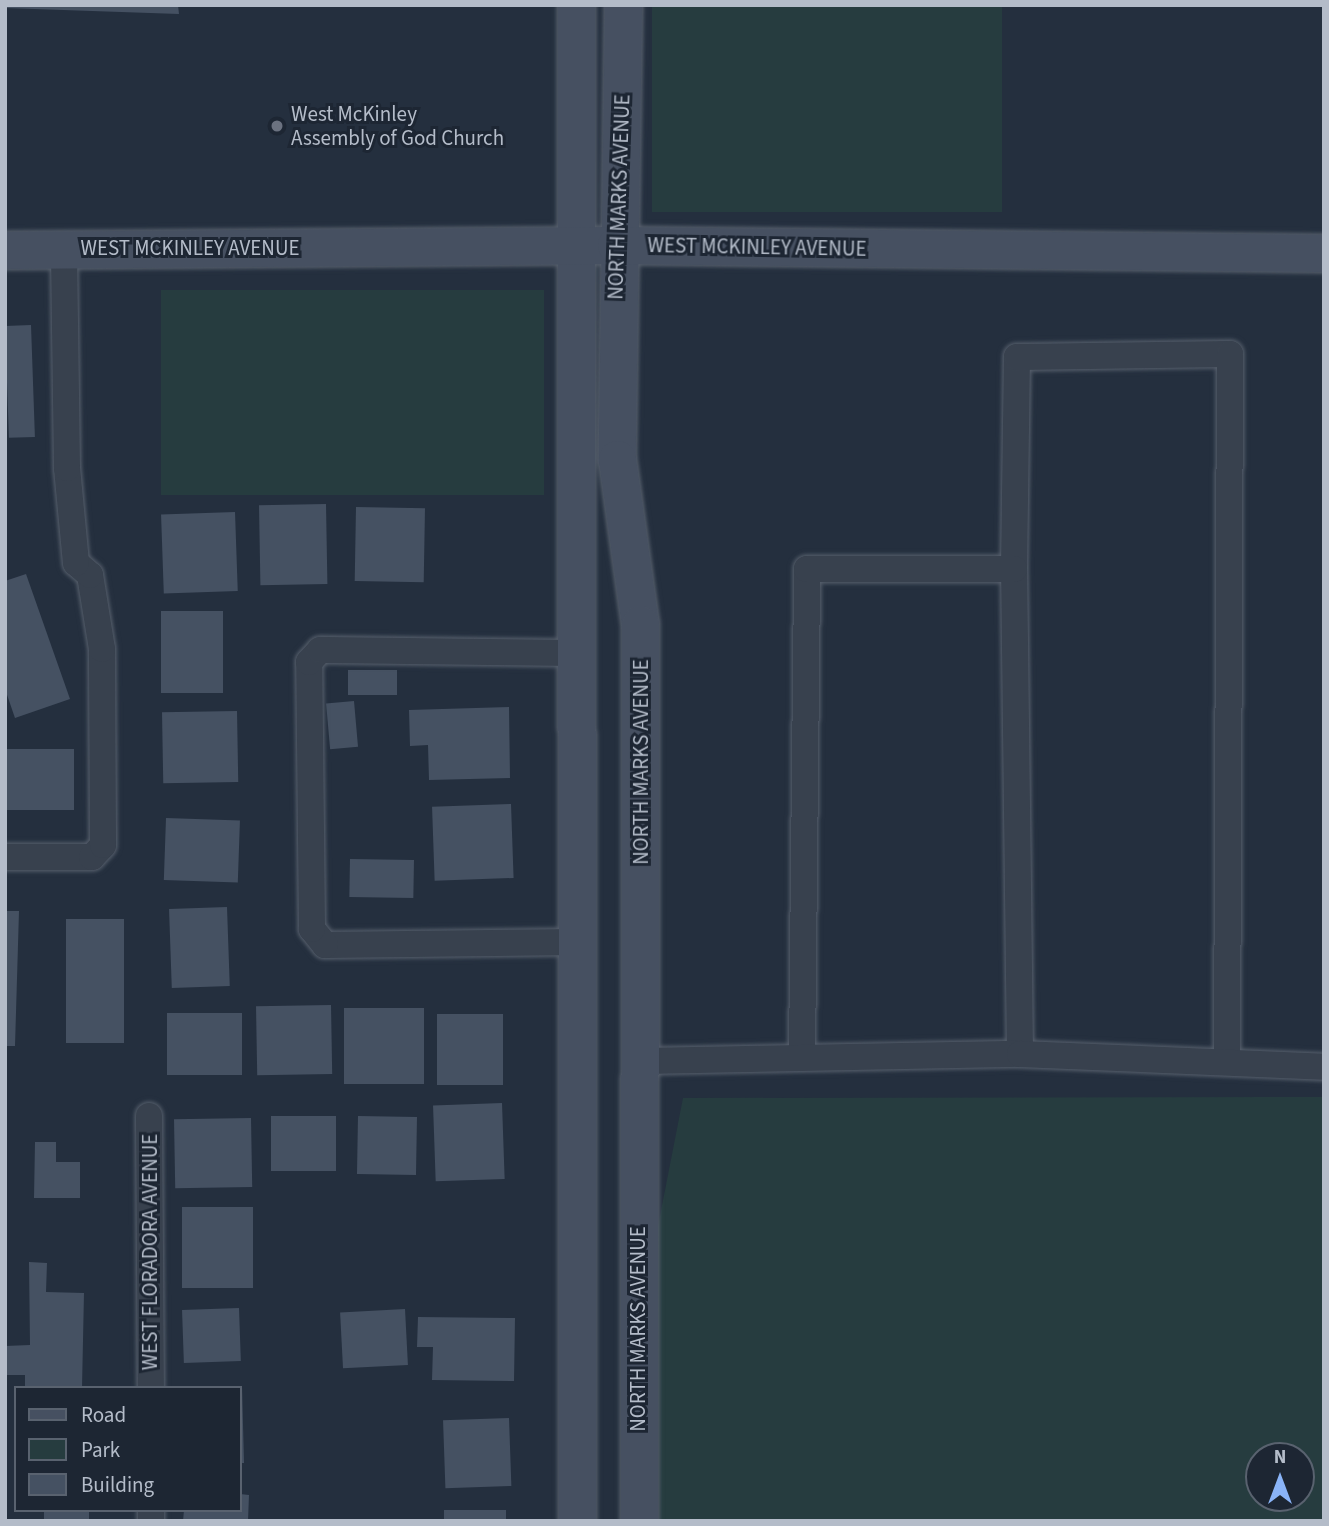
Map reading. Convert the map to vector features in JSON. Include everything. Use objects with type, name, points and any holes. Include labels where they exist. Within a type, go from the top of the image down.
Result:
[{"type":"main road","name":"NORTH MARKS AVENUE","points":[[576,5],[577,1521]]},
{"type":"main road","name":"NORTH MARKS AVENUE","points":[[623,5],[616,245],[617,459],[640,624],[643,1061],[636,1161],[639,1521]]},
{"type":"main road","name":"WEST MCKINLEY AVENUE","points":[[5,250],[616,245],[1324,253]]},
{"type":"street","name":"WEST MCKINLEY AVENUE","points":[[5,857],[92,858],[103,845],[102,649],[90,575],[76,563],[73,536],[67,468],[64,249]]},
{"type":"street","points":[[1020,1054],[1014,569],[1017,357],[1230,354],[1227,1061]]},
{"type":"street","points":[[802,1057],[807,569],[1014,569]]},
{"type":"street","points":[[577,653],[320,650],[309,662],[312,929],[325,945],[577,942]]},
{"type":"street","points":[[643,1061],[1020,1054],[1324,1067]]},
{"type":"street","name":"WEST FLORADORA AVENUE","points":[[149,1116],[151,1386]]},
{"type":"green space","points":[[652,5],[1002,5],[1002,212],[652,212]]},
{"type":"green space","points":[[161,290],[544,290],[544,495],[161,495]]},
{"type":"green space","points":[[1324,1097],[1324,1521],[659,1521],[658,1226],[683,1098]]},
{"type":"building","points":[[5,5],[178,5],[179,14],[5,8]]},
{"type":"building","points":[[31,325],[35,437],[9,438],[5,326]]},
{"type":"building","points":[[326,504],[327,584],[260,585],[259,505]]},
{"type":"building","points":[[356,507],[425,508],[424,582],[355,581]]},
{"type":"building","points":[[235,512],[238,591],[164,594],[161,515]]},
{"type":"building","points":[[26,574],[70,699],[15,718],[5,689],[5,581]]},
{"type":"building","points":[[161,611],[223,611],[223,693],[161,693]]},
{"type":"building","points":[[348,670],[397,670],[397,695],[348,695]]},
{"type":"building","points":[[354,701],[358,747],[330,749],[326,703]]},
{"type":"building","points":[[509,707],[510,778],[429,780],[428,745],[410,746],[409,710]]},
{"type":"building","points":[[237,711],[238,782],[163,783],[162,712]]},
{"type":"building","points":[[5,749],[74,749],[74,810],[5,810]]},
{"type":"building","points":[[511,804],[514,878],[435,881],[432,807]]},
{"type":"building","points":[[166,818],[240,821],[238,883],[164,880]]},
{"type":"building","points":[[350,859],[414,860],[413,898],[349,897]]},
{"type":"building","points":[[227,907],[230,986],[172,988],[169,909]]},
{"type":"building","points":[[5,911],[19,911],[15,1046],[5,1046]]},
{"type":"building","points":[[66,919],[124,919],[124,1043],[66,1043]]},
{"type":"building","points":[[331,1005],[332,1074],[257,1075],[256,1006]]},
{"type":"building","points":[[344,1008],[424,1008],[424,1084],[344,1084]]},
{"type":"building","points":[[167,1013],[242,1013],[242,1075],[167,1075]]},
{"type":"building","points":[[437,1014],[503,1014],[503,1085],[437,1085]]},
{"type":"building","points":[[502,1103],[505,1179],[436,1181],[433,1105]]},
{"type":"building","points":[[271,1116],[336,1116],[336,1171],[271,1171]]},
{"type":"building","points":[[358,1116],[417,1117],[416,1175],[357,1174]]},
{"type":"building","points":[[251,1118],[252,1187],[175,1188],[174,1119]]},
{"type":"building","points":[[35,1142],[56,1142],[56,1162],[80,1162],[80,1198],[34,1198]]},
{"type":"building","points":[[182,1207],[253,1207],[253,1288],[182,1288]]},
{"type":"building","points":[[29,1262],[47,1263],[46,1292],[84,1293],[82,1386],[25,1386],[25,1375],[5,1375],[5,1346],[30,1345]]},
{"type":"building","points":[[239,1308],[241,1361],[184,1363],[182,1310]]},
{"type":"building","points":[[405,1309],[408,1365],[343,1368],[340,1312]]},
{"type":"building","points":[[418,1317],[515,1318],[514,1381],[432,1380],[433,1347],[417,1347]]},
{"type":"building","points":[[242,1386],[244,1463],[242,1463]]},
{"type":"building","points":[[509,1418],[511,1486],[445,1488],[443,1420]]},
{"type":"building","points":[[242,1494],[249,1495],[248,1521],[183,1521],[184,1512],[242,1512]]},
{"type":"building","points":[[444,1510],[506,1510],[506,1521],[444,1521]]},
{"type":"building","points":[[44,1512],[89,1512],[89,1521],[44,1521]]},
{"type":"place","name":"West McKinley Assembly of God Church","points":[[277,126]]}]
